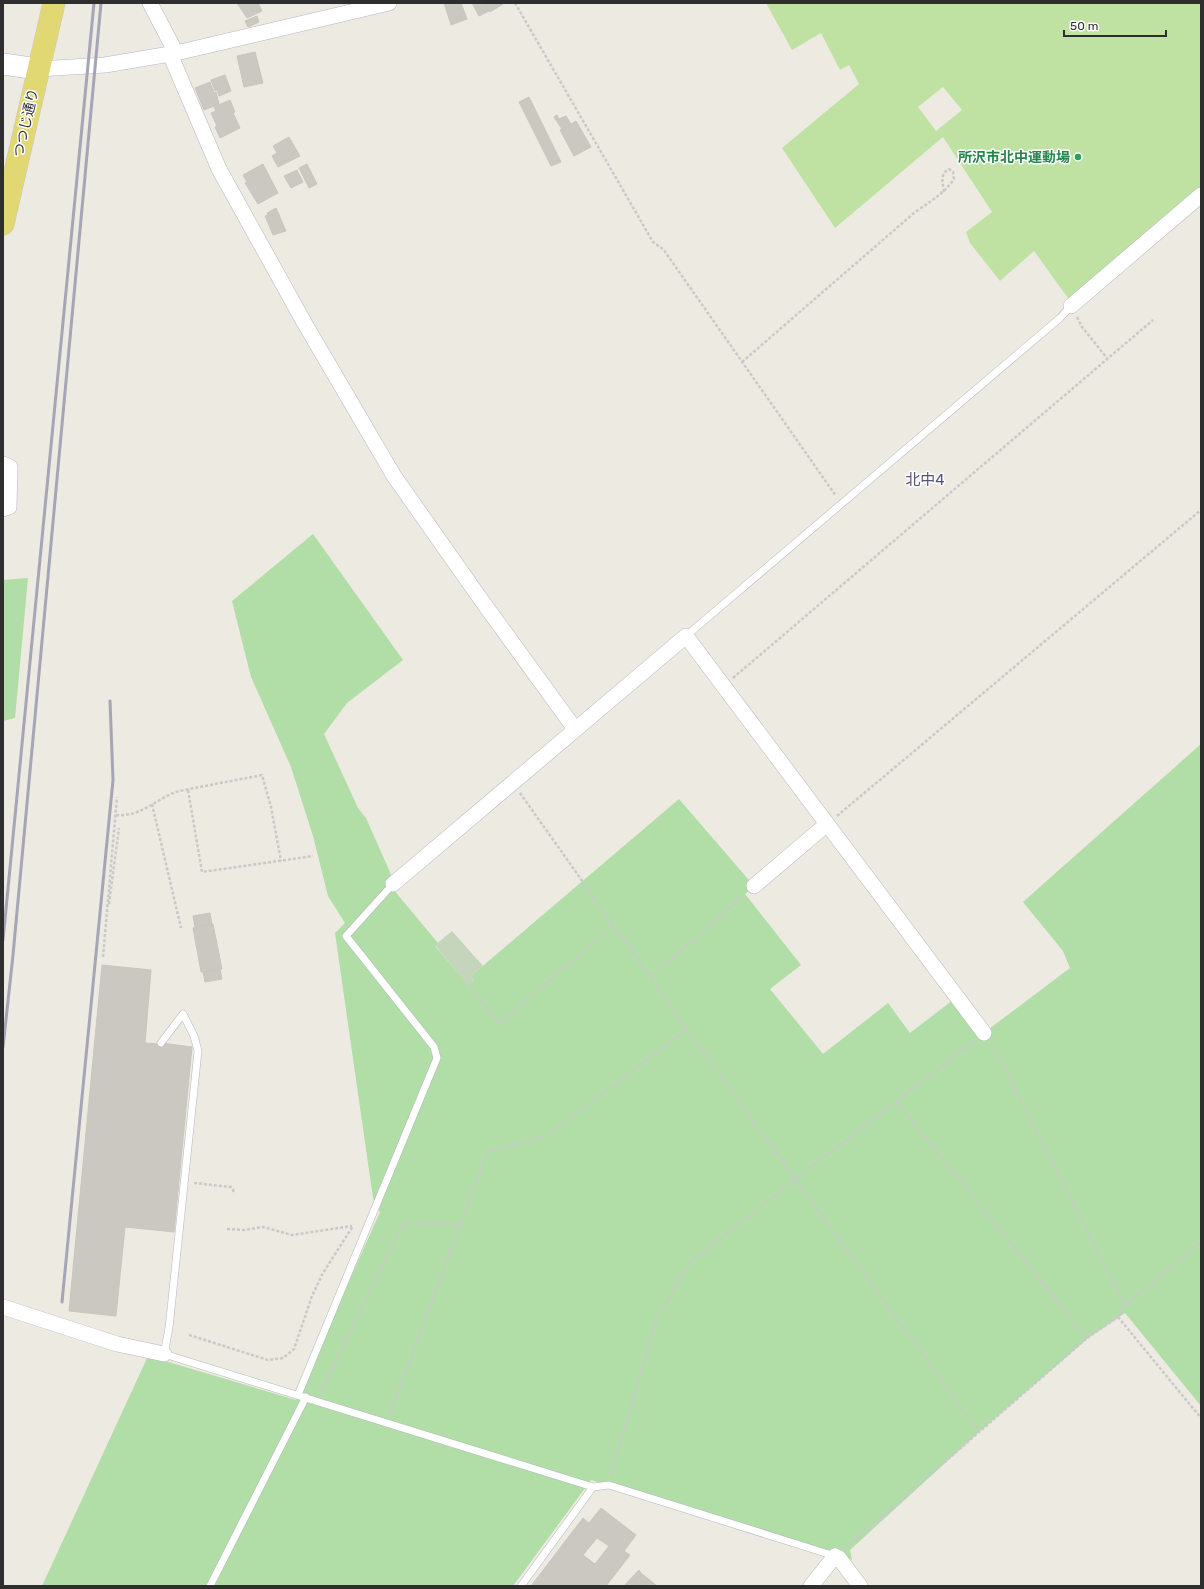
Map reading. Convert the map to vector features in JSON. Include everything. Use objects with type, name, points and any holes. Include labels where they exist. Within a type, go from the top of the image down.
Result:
[{"type":"main road","name":"つつじ通り","points":[[3,224],[54,3]]},
{"type":"street","points":[[150,3],[173,54],[219,168],[305,324],[394,476],[575,729]]},
{"type":"street","points":[[3,64],[38,69],[104,65],[173,54],[389,3]]},
{"type":"street","points":[[1071,306],[1201,195]]},
{"type":"street","points":[[3,464],[10,467],[9,506],[3,508]]},
{"type":"street","points":[[393,884],[686,636],[984,1033]]},
{"type":"street","points":[[754,886],[827,824]]},
{"type":"street","points":[[3,1307],[117,1344],[164,1354]]},
{"type":"street","points":[[811,1586],[837,1557],[860,1586]]},
{"type":"lane","points":[[686,636],[1060,318],[1071,306]]},
{"type":"lane","points":[[210,1586],[302,1396],[437,1058],[434,1047],[346,936],[393,884]]},
{"type":"lane","points":[[161,1043],[183,1014],[194,1036],[198,1050],[169,1328],[164,1354],[593,1487],[609,1485],[837,1557]]},
{"type":"lane","points":[[521,1586],[593,1487]]},
{"type":"path","points":[[514,3],[653,242],[664,250],[841,503]]},
{"type":"path","points":[[742,362],[914,213],[944,192],[954,179],[953,172],[949,169],[944,172],[942,178],[944,192]]},
{"type":"path","points":[[1071,306],[1082,327],[1107,358]]},
{"type":"path","points":[[724,687],[1153,320]]},
{"type":"path","points":[[827,824],[1201,510]]},
{"type":"path","points":[[116,815],[141,812],[170,794],[262,775],[271,807],[281,861]]},
{"type":"path","points":[[513,782],[650,978],[979,1432]]},
{"type":"path","points":[[188,790],[202,872],[313,856]]},
{"type":"path","points":[[117,797],[103,956],[119,828]]},
{"type":"path","points":[[152,804],[181,928]]},
{"type":"path","points":[[650,978],[754,886]]},
{"type":"path","points":[[471,988],[500,1023],[613,926]]},
{"type":"path","points":[[386,1423],[488,1151],[546,1137],[687,1029]]},
{"type":"path","points":[[609,1485],[657,1318],[691,1261],[984,1033],[1001,1061],[1125,1305]]},
{"type":"path","points":[[896,1101],[1087,1338]]},
{"type":"path","points":[[184,1182],[231,1187],[234,1194]]},
{"type":"path","points":[[317,1401],[403,1224],[461,1224]]},
{"type":"path","points":[[189,1335],[268,1360],[276,1360],[289,1354],[294,1349],[312,1296],[323,1273],[352,1226],[292,1235],[263,1227],[244,1230],[228,1229]]},
{"type":"path","points":[[837,1557],[1087,1338],[1118,1317],[1125,1305],[1201,1242]]},
{"type":"path","points":[[1118,1317],[1201,1418]]},
{"type":"green space","name":"所沢市北中運動場","points":[[766,3],[1201,3],[1201,188],[1072,298],[1068,298],[1034,251],[1000,281],[970,243],[966,232],[992,212],[943,137],[835,228],[782,148],[859,84],[849,65],[840,70],[821,33],[792,50]],"holes":[[[943,87],[962,110],[936,131],[918,107]]]},
{"type":"green space","points":[[313,534],[403,660],[347,703],[324,734],[358,808],[366,818],[393,879],[388,883],[438,943],[435,946],[468,985],[474,980],[471,976],[679,799],[754,886],[745,894],[801,965],[770,989],[823,1054],[888,1003],[910,1033],[953,1000],[981,1035],[1070,968],[1063,951],[1023,902],[1201,744],[1201,1406],[1125,1313],[1087,1339],[979,1432],[850,1550],[852,1560],[831,1551],[591,1480],[513,1586],[42,1586],[148,1356],[296,1400],[380,1212],[373,1198],[335,933],[345,923],[328,896],[313,836],[291,767],[251,677],[232,601]]},
{"type":"green space","points":[[28,578],[15,718],[3,721],[3,580]]},
{"type":"green space","points":[[452,931],[483,966],[471,976],[474,980],[468,986],[435,945]]},
{"type":"building","points":[[237,3],[258,3],[262,11],[247,18]]},
{"type":"building","points":[[444,3],[461,3],[467,19],[451,25]]},
{"type":"building","points":[[472,3],[485,3],[489,11],[479,16]]},
{"type":"building","points":[[485,3],[503,3],[503,4],[490,12]]},
{"type":"building","points":[[257,16],[259,22],[248,27],[245,21]]},
{"type":"building","points":[[255,52],[263,83],[244,87],[237,56]]},
{"type":"building","points":[[225,75],[231,91],[219,96],[217,90],[215,91],[211,80]]},
{"type":"building","points":[[210,82],[214,93],[216,92],[219,104],[204,110],[195,88]]},
{"type":"building","points":[[529,97],[561,162],[551,166],[519,102]]},
{"type":"building","points":[[230,100],[235,112],[233,113],[240,128],[220,138],[215,127],[217,126],[211,113],[216,111],[214,107]]},
{"type":"building","points":[[557,115],[559,119],[566,116],[571,124],[576,121],[591,147],[574,156],[560,130],[562,129],[554,117]]},
{"type":"building","points":[[289,137],[300,156],[278,167],[272,156],[277,153],[273,146]]},
{"type":"building","points":[[263,164],[278,193],[258,204],[245,183],[247,182],[243,175]]},
{"type":"building","points":[[307,164],[317,184],[309,188],[299,168]]},
{"type":"building","points":[[297,170],[303,182],[291,188],[284,176]]},
{"type":"building","points":[[276,208],[286,231],[273,235],[265,216],[268,215],[267,213]]},
{"type":"building","points":[[210,913],[212,924],[195,927],[193,916]]},
{"type":"building","points":[[213,924],[222,969],[201,972],[193,928]]},
{"type":"building","points":[[102,965],[151,970],[145,1043],[161,1043],[192,1047],[174,1232],[125,1227],[116,1316],[69,1311]]},
{"type":"building","points":[[220,969],[222,979],[205,982],[203,972]]},
{"type":"building","points":[[601,1508],[636,1535],[624,1551],[630,1555],[606,1586],[531,1586],[583,1518],[589,1523]],"holes":[[[597,1538],[609,1546],[595,1564],[583,1555]]]},
{"type":"building","points":[[639,1570],[641,1573],[657,1586],[624,1586]]},
{"type":"railway","points":[[3,940],[94,3]]},
{"type":"railway","points":[[3,1047],[13,955],[101,3]]},
{"type":"railway","points":[[62,1302],[113,780],[110,701]]},
{"type":"place","name":"所沢市北中運動場","points":[[1078,157]]},
{"type":"district","name":"北中4","points":[[925,480]]}]
